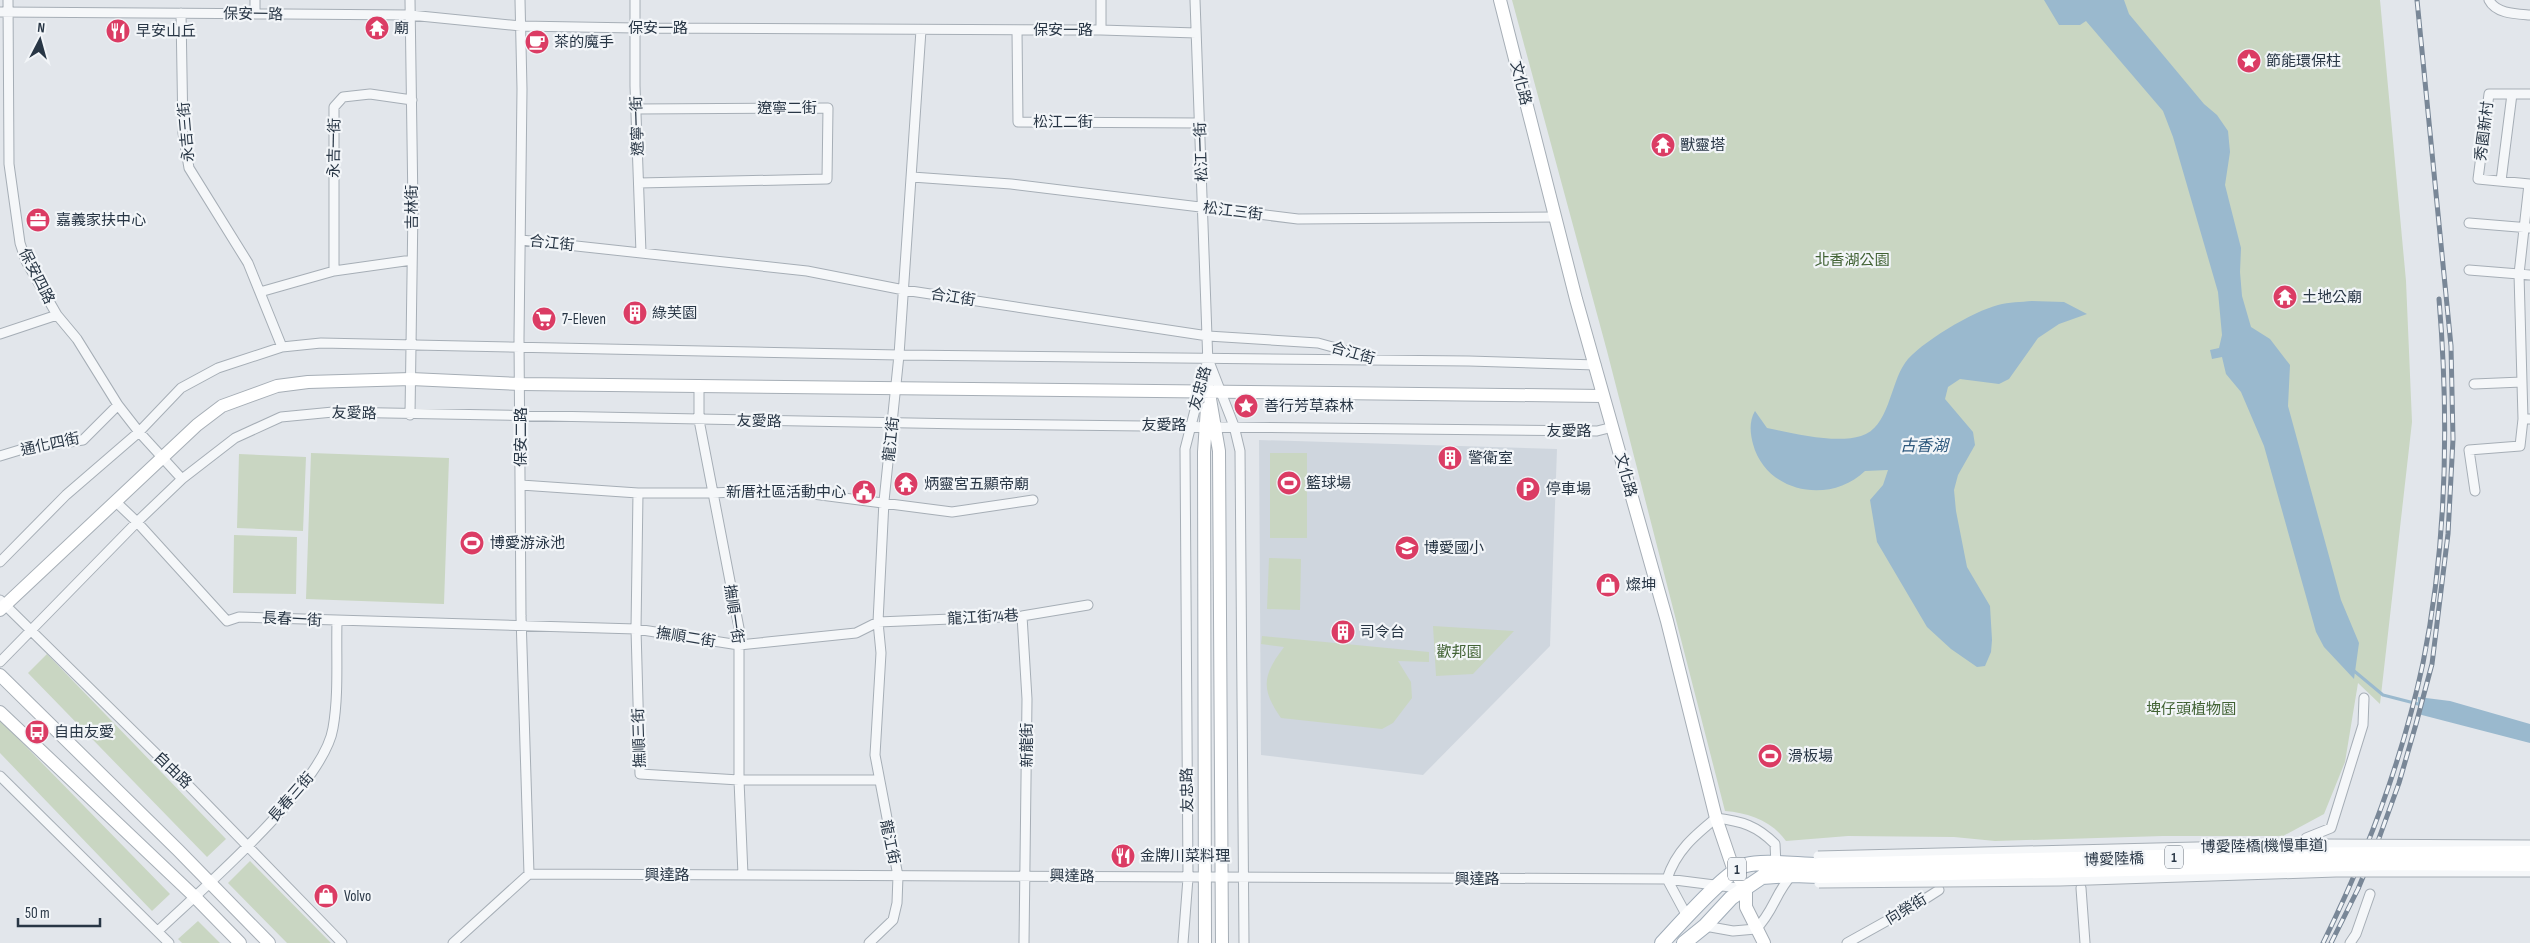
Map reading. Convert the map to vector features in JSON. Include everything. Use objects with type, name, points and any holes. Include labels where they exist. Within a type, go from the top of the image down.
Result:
[{"type":"main road","name":"博愛陸橋","points":[[1819,870],[2253,854],[2530,853]]},
{"type":"main road","name":"博愛陸橋","points":[[1819,870],[2391,863],[2530,864]]},
{"type":"main road","name":"1","points":[[1662,943],[1734,870],[1746,864],[1776,864],[1792,870]]},
{"type":"main road","name":"1","points":[[1684,943],[1705,926],[1731,898],[1762,877],[1792,870],[1819,870]]},
{"type":"street","name":"保安四路","points":[[8,0],[4,11],[4,165],[20,243],[26,261],[57,316],[77,339],[118,405],[139,432],[182,479]]},
{"type":"street","points":[[255,0],[255,14]]},
{"type":"street","name":"吉林街","points":[[410,0],[412,100],[410,415]]},
{"type":"street","name":"保安二路","points":[[520,0],[521,626],[528,874]]},
{"type":"street","name":"遼寧一街","points":[[635,0],[636,109],[641,253]]},
{"type":"street","points":[[1101,0],[1101,30]]},
{"type":"street","name":"松江一街","points":[[1195,0],[1209,393]]},
{"type":"street","name":"文化路","points":[[1500,0],[1604,396],[1668,621],[1716,818],[1734,870],[1746,889],[1746,907],[1764,943]]},
{"type":"street","points":[[2489,0],[2491,4],[2507,13],[2530,15]]},
{"type":"street","name":"保安一路","points":[[4,11],[410,15],[521,26],[1017,31],[1101,30],[1196,33]]},
{"type":"street","name":"永吉三街","points":[[181,13],[183,133],[189,168],[248,263],[282,347]]},
{"type":"street","name":"龍江街","points":[[869,943],[893,920],[897,903],[898,876],[878,780],[875,755],[880,653],[878,622],[884,502],[899,355],[921,30]]},
{"type":"street","name":"松江二街","points":[[1017,31],[1018,122],[1200,123]]},
{"type":"street","name":"永吉一街","points":[[334,271],[334,108],[343,98],[370,94],[412,100]]},
{"type":"street","name":"秀園新村","points":[[2501,181],[2478,179],[2489,94],[2530,94]]},
{"type":"street","points":[[2475,491],[2469,450],[2520,446],[2526,419],[2522,382],[2526,353],[2519,274],[2528,227],[2530,184],[2501,181],[2512,94]]},
{"type":"street","name":"遼寧二街","points":[[636,109],[828,108],[827,179],[639,183]]},
{"type":"street","name":"松江三街","points":[[912,177],[1011,184],[1298,219],[1556,216]]},
{"type":"street","points":[[2469,223],[2528,227]]},
{"type":"street","name":"合江街","points":[[521,240],[807,271],[904,290],[1208,336],[1318,343],[1383,361]]},
{"type":"street","points":[[260,292],[334,271],[412,260]]},
{"type":"street","points":[[2469,270],[2530,275]]},
{"type":"street","points":[[0,334],[57,316]]},
{"type":"street","points":[[0,562],[66,495],[139,432],[181,388],[218,368],[282,347],[321,343],[899,355],[1596,365]]},
{"type":"street","name":"友愛路","points":[[2,605],[116,502],[197,425],[222,406],[268,388],[308,382],[411,379],[521,384],[1604,396]]},
{"type":"street","points":[[2474,384],[2522,382]]},
{"type":"street","name":"撫順一街","points":[[699,386],[699,420],[739,628],[739,780],[743,875]]},
{"type":"street","name":"友忠路","points":[[1183,943],[1188,878],[1185,449],[1190,425],[1209,393]]},
{"type":"street","name":"友忠路","points":[[1205,943],[1209,393]]},
{"type":"street","name":"友忠路","points":[[1209,393],[1234,426],[1240,451],[1244,943]]},
{"type":"street","name":"通化四街","points":[[0,456],[23,449],[83,440],[118,405]]},
{"type":"street","name":"友愛路","points":[[0,662],[137,522],[182,479],[235,438],[281,417],[333,412],[521,418],[1597,431],[1613,427]]},
{"type":"street","name":"友忠路","points":[[1210,426],[1219,451],[1222,943]]},
{"type":"street","points":[[521,485],[638,493],[712,493],[782,490],[952,512],[1034,500]]},
{"type":"street","name":"撫順三街","points":[[638,493],[636,629],[640,774],[739,780],[878,780]]},
{"type":"street","name":"長春一街","points":[[116,502],[137,522],[227,621],[239,616],[337,621],[521,626]]},
{"type":"street","name":"自由路","points":[[2,605],[30,630],[247,845],[342,943]]},
{"type":"street","name":"龍江街74巷","points":[[878,622],[1022,616],[1088,605]]},
{"type":"street","name":"新龍街","points":[[1022,616],[1027,699],[1027,804],[1023,875],[1024,943]]},
{"type":"street","name":"長春三街","points":[[158,931],[247,845],[289,801],[315,770],[333,730],[337,621]]},
{"type":"street","name":"撫順二街","points":[[521,626],[636,629],[739,645],[856,633],[878,622]]},
{"type":"street","points":[[0,675],[209,881],[269,943]]},
{"type":"street","points":[[2306,838],[2331,828],[2363,725],[2364,698]]},
{"type":"street","points":[[0,712],[194,896],[240,943]]},
{"type":"street","points":[[0,776],[169,943]]},
{"type":"street","points":[[1688,918],[1667,879],[1680,850],[1691,838],[1716,818],[1735,821],[1760,830],[1775,844],[1776,864]]},
{"type":"street","name":"博愛陸橋(機慢車道)","points":[[1819,870],[2320,844],[2530,845]]},
{"type":"street","points":[[1705,926],[1733,930],[1756,929],[1769,916],[1781,888],[1792,870]]},
{"type":"street","name":"博愛陸橋(機慢車道)","points":[[1819,870],[2060,881],[2327,872],[2530,872]]},
{"type":"street","points":[[453,943],[528,874]]},
{"type":"street","name":"興達路","points":[[528,874],[1667,879],[1746,889]]},
{"type":"street","points":[[2081,888],[2085,943]]},
{"type":"street","name":"向榮街","points":[[1847,943],[1918,904],[1939,890]]},
{"type":"street","points":[[2350,943],[2356,934],[2370,894]]},
{"type":"shaded area","name":"博愛國小","points":[[1259,440],[1557,449],[1550,646],[1423,775],[1261,755]]},
{"type":"green space","name":"北香湖公園","points":[[1512,0],[2380,0],[2406,281],[2412,422],[2380,704],[2358,683],[2345,762],[2324,814],[2283,836],[2163,836],[1995,841],[1954,837],[1848,836],[1786,841],[1774,828],[1759,819],[1725,811],[1607,351]]},
{"type":"green space","points":[[311,453],[449,458],[444,604],[306,599]]},
{"type":"green space","name":"籃球場","points":[[1270,453],[1307,453],[1307,538],[1270,538]]},
{"type":"green space","points":[[239,454],[306,457],[303,531],[237,528]]},
{"type":"green space","points":[[234,535],[297,537],[296,594],[233,593]]},
{"type":"green space","points":[[1269,558],[1301,559],[1300,610],[1267,609]]},
{"type":"green space","name":"歡邦園","points":[[1433,626],[1514,631],[1473,674],[1436,676]]},
{"type":"green space","points":[[1262,636],[1429,652],[1429,662],[1398,661],[1411,682],[1412,698],[1393,723],[1382,729],[1281,718],[1270,698],[1267,682],[1268,674],[1284,647],[1261,644]]},
{"type":"green space","points":[[47,654],[226,839],[207,857],[28,673]]},
{"type":"green space","points":[[0,720],[170,894],[152,911],[0,753]]},
{"type":"green space","points":[[250,861],[331,943],[287,943],[228,883]]},
{"type":"green space","points":[[198,921],[220,943],[182,943],[178,939]]},
{"type":"water","points":[[2044,0],[2124,0],[2129,14],[2204,104],[2217,115],[2228,131],[2230,152],[2225,185],[2241,248],[2242,296],[2251,327],[2270,339],[2290,365],[2288,406],[2341,600],[2359,643],[2354,679],[2324,647],[2316,632],[2264,446],[2241,392],[2226,374],[2222,357],[2212,359],[2210,350],[2219,348],[2222,335],[2218,292],[2173,137],[2163,111],[2086,21],[2080,25],[2059,25]]},
{"type":"water","name":"古香湖","points":[[2032,301],[2064,302],[2087,314],[2059,324],[2038,338],[2009,379],[1999,384],[1960,379],[1948,387],[1945,399],[1973,432],[1975,445],[1958,475],[1954,490],[1956,511],[1967,567],[1990,606],[1991,652],[1985,666],[1977,667],[1951,649],[1927,627],[1877,542],[1870,500],[1883,485],[1888,470],[1865,471],[1851,482],[1835,488],[1801,489],[1785,483],[1771,474],[1760,461],[1752,440],[1751,423],[1755,411],[1767,428],[1827,438],[1839,439],[1861,436],[1878,424],[1905,363],[1922,346],[1934,337],[1988,308],[2006,303]]},
{"type":"water","points":[[2418,697],[2450,701],[2530,724],[2530,743],[2418,714]]},
{"type":"waterway","points":[[2353,670],[2383,695],[2422,705]]},
{"type":"railway","points":[[2331,943],[2358,889],[2378,841],[2399,783],[2416,724],[2432,664],[2448,534],[2453,439],[2451,346],[2417,0]]},
{"type":"railway","points":[[2323,943],[2354,875],[2382,806],[2405,736],[2423,663],[2437,573],[2444,481],[2444,390],[2439,299]]},
{"type":"place","name":"廟","points":[[377,28]]},
{"type":"place","name":"早安山丘","points":[[118,31]]},
{"type":"place","name":"茶的魔手","points":[[537,42]]},
{"type":"place","name":"節能環保柱","points":[[2249,61]]},
{"type":"place","name":"獸靈塔","points":[[1663,145]]},
{"type":"place","name":"嘉義家扶中心","points":[[38,220]]},
{"type":"place","name":"土地公廟","points":[[2285,297]]},
{"type":"place","name":"綠芙園","points":[[635,313]]},
{"type":"place","name":"7-Eleven","points":[[544,319]]},
{"type":"place","name":"善行芳草森林","points":[[1246,406]]},
{"type":"place","name":"警衛室","points":[[1450,458]]},
{"type":"place","name":"籃球場","points":[[1289,483]]},
{"type":"place","name":"炳靈宮五顯帝廟","points":[[906,484]]},
{"type":"place","name":"停車場","points":[[1528,489]]},
{"type":"place","name":"新厝社區活動中心","points":[[864,492]]},
{"type":"place","name":"博愛游泳池","points":[[472,543]]},
{"type":"place","name":"博愛國小","points":[[1407,548]]},
{"type":"place","name":"燦坤","points":[[1608,585]]},
{"type":"place","name":"司令台","points":[[1343,632]]},
{"type":"place","name":"自由友愛","points":[[37,732]]},
{"type":"place","name":"滑板場","points":[[1770,756]]},
{"type":"place","name":"金牌川菜料理","points":[[1123,856]]},
{"type":"place","name":"Volvo","points":[[326,896]]},
{"type":"park label","name":"埤仔頭植物園","points":[[2191,709]]}]
